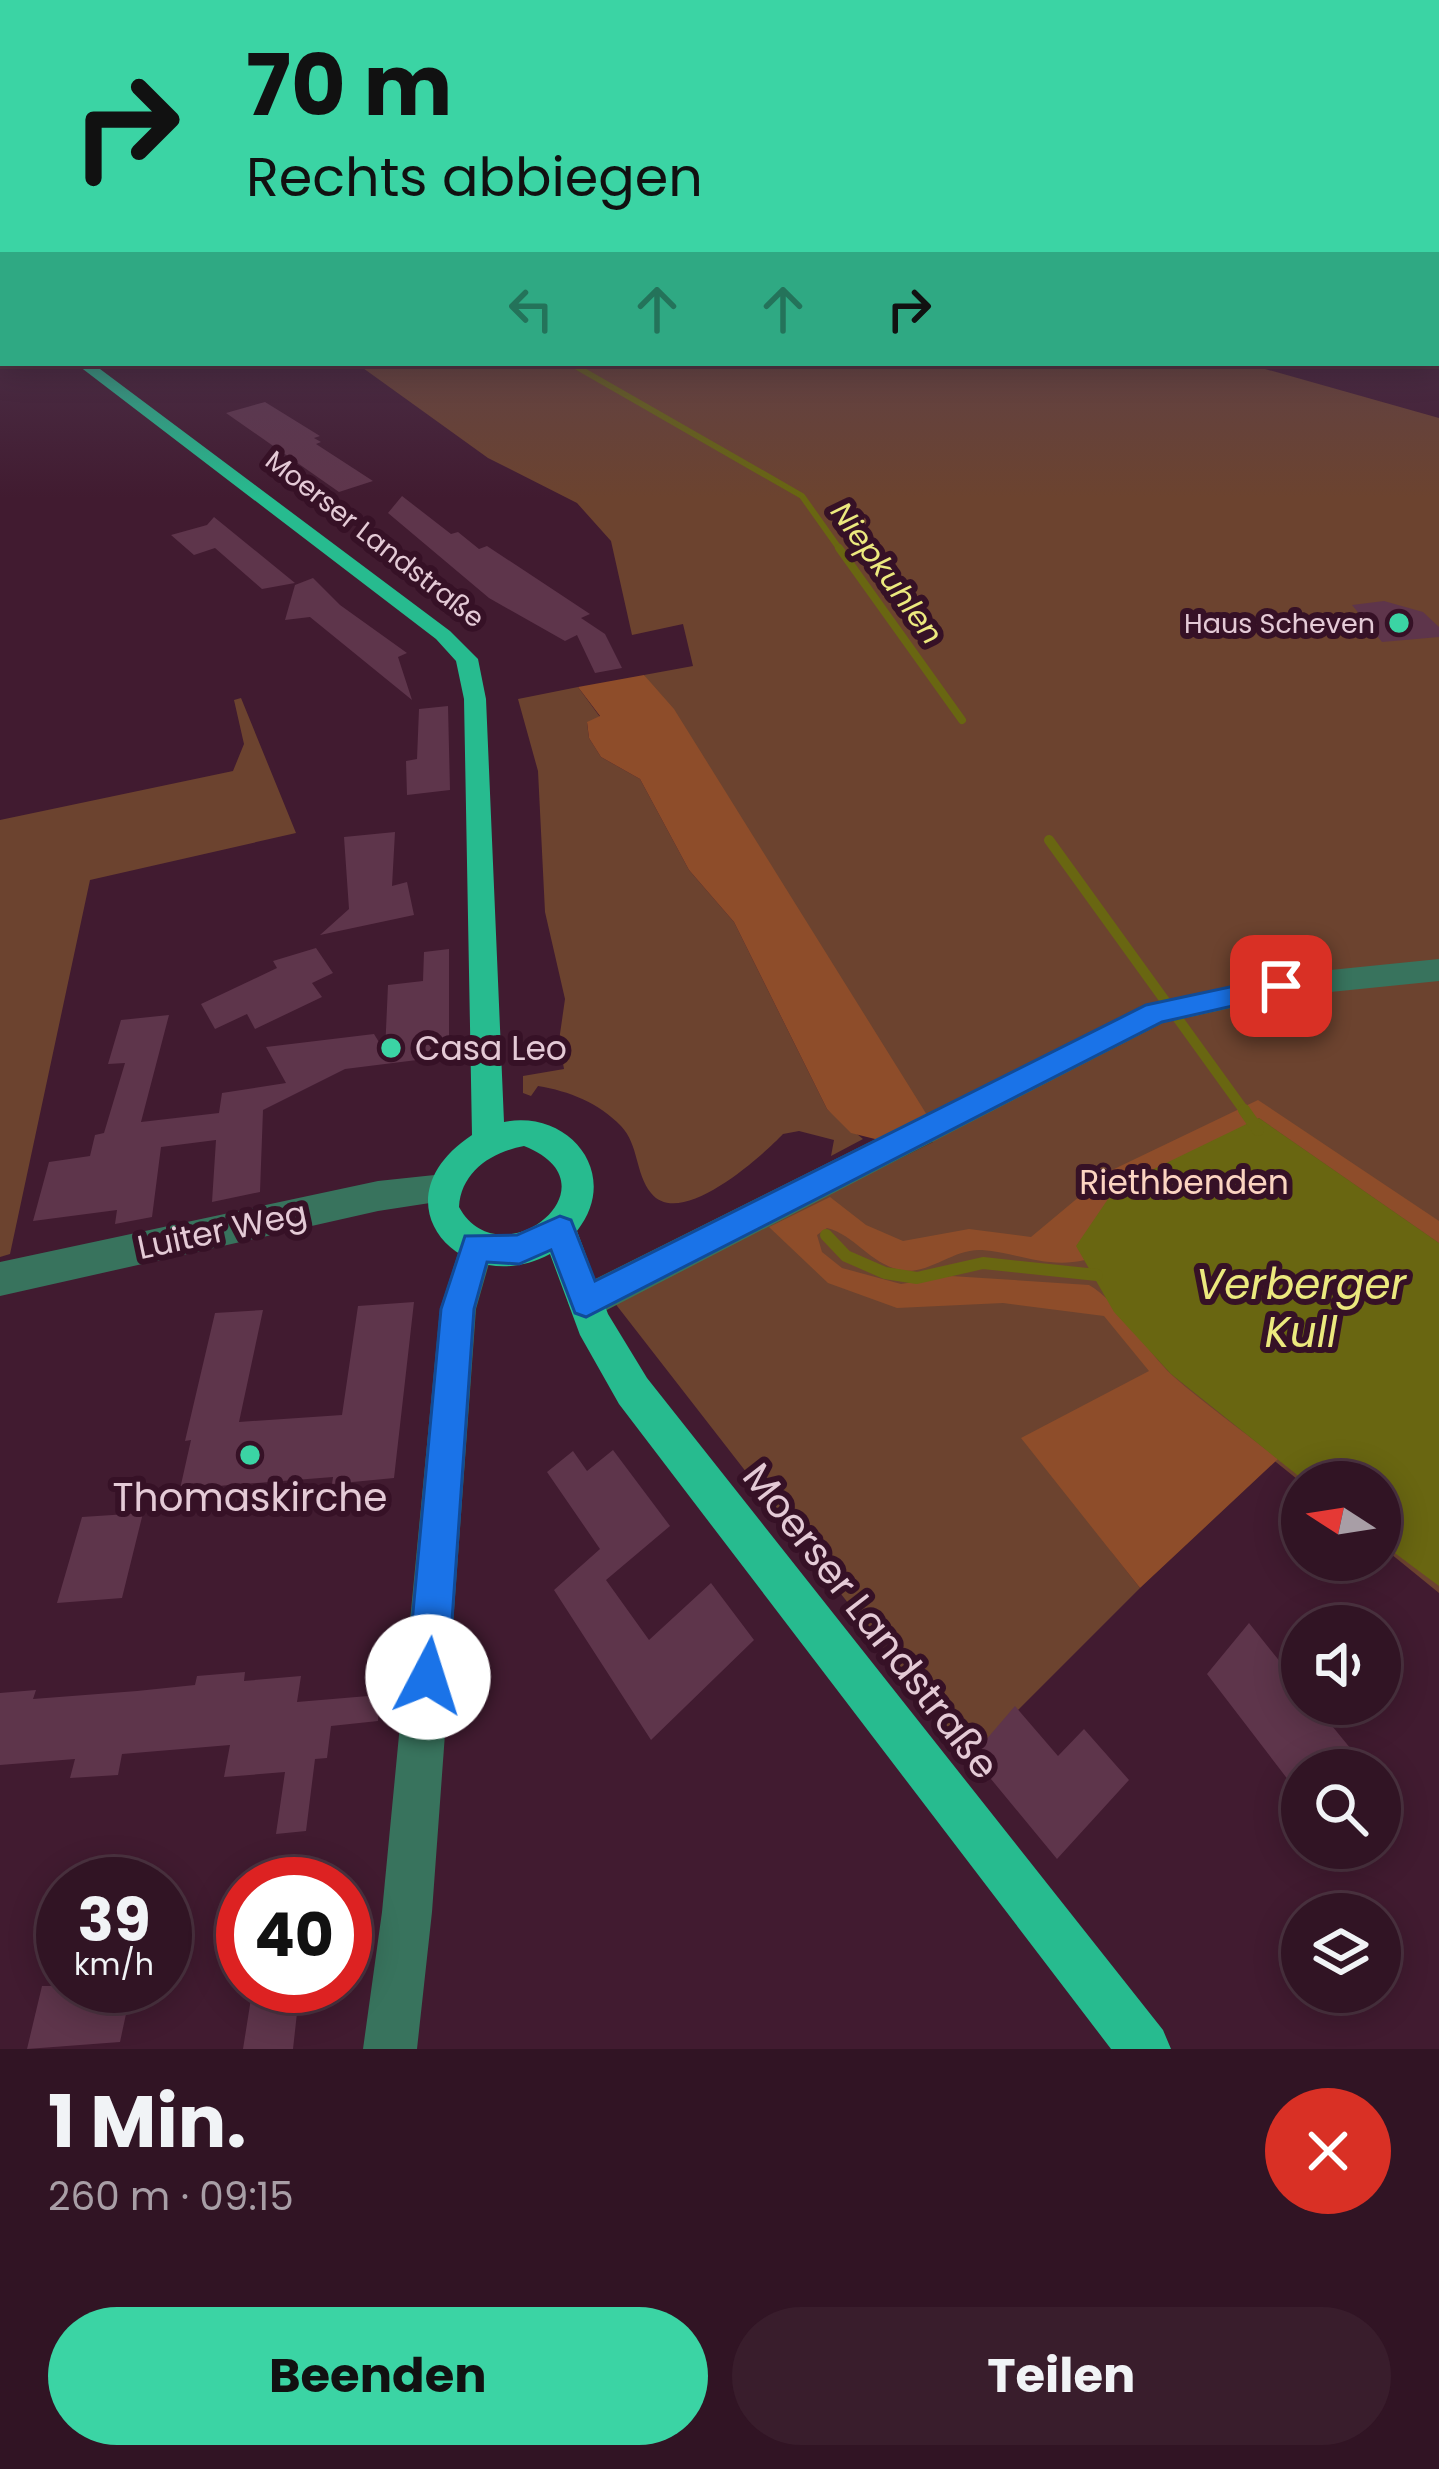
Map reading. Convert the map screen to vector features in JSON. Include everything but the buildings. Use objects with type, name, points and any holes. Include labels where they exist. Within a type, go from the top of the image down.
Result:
[{"type":"main road","name":"Moerser Landstraße","points":[[86,366],[443,635],[466,659],[475,699],[488,1138]]},
{"type":"main road","points":[[525,1132],[543,1136],[571,1155],[580,1186],[578,1203],[560,1230],[519,1250],[476,1246],[449,1222],[444,1189],[460,1159],[488,1138],[525,1132]]},
{"type":"main road","name":"Moerser Landstraße","points":[[560,1230],[610,1356],[680,1454],[1144,2049]]},
{"type":"street","points":[[586,1302],[1168,1009],[1281,986],[1439,970]]},
{"type":"street","name":"Luiter Weg","points":[[0,1279],[368,1198],[444,1189]]},
{"type":"street","points":[[391,2049],[458,1309],[476,1246]]},
{"type":"green space","name":"Riethbenden","points":[[360,366],[1255,366],[1439,418],[1439,1593],[1401,1562],[1401,1461],[1281,1461],[1281,1466],[1241,1434],[1111,1551],[1140,1588],[972,1756],[932,1711],[614,1302],[933,1142],[644,675],[693,666],[683,624],[632,635],[611,541],[577,503],[488,458]]},
{"type":"green space","points":[[578,687],[600,717],[587,723],[589,738],[601,757],[640,779],[689,870],[734,922],[827,1109],[863,1139],[831,1156],[834,1140],[799,1131],[783,1134],[720,1186],[681,1203],[664,1202],[646,1185],[631,1142],[612,1118],[561,1091],[538,1086],[531,1096],[523,1093],[523,1076],[564,1069],[559,1041],[565,999],[545,912],[538,771],[518,699]]},
{"type":"green space","points":[[241,698],[296,833],[90,880],[10,1254],[0,1257],[0,820],[233,771],[244,744],[234,700]]},
{"type":"shaded area","points":[[644,675],[674,709],[927,1115],[879,1140],[851,1133],[827,1109],[734,922],[689,870],[640,779],[601,757],[589,738],[587,722],[600,716],[578,687]]},
{"type":"shaded area","points":[[1258,1100],[1439,1221],[1439,1243],[1259,1118],[1197,1151],[1079,1250],[1085,1260],[1058,1263],[982,1250],[910,1271],[879,1261],[827,1228],[817,1235],[822,1252],[842,1268],[901,1284],[951,1276],[1089,1285],[1111,1303],[1173,1376],[1278,1459],[1140,1588],[1021,1438],[1149,1371],[1104,1316],[1003,1303],[897,1308],[828,1283],[769,1227],[830,1197],[866,1225],[903,1241],[969,1229],[1031,1237],[1110,1171]]},
{"type":"water","name":"Verberger Kull","points":[[1259,1118],[1439,1243],[1439,1586],[1401,1558],[1401,1461],[1281,1462],[1171,1374],[1114,1312],[1076,1246],[1108,1199],[1129,1181]]},
{"type":"waterway","name":"Niepkuhlen","points":[[575,366],[802,496],[841,551]]},
{"type":"waterway","name":"Niepkuhlen","points":[[839,548],[962,720]]},
{"type":"waterway","name":"Niepkuhlen","points":[[1049,840],[1246,1113]]},
{"type":"waterway","name":"Niepkuhlen","points":[[1244,1110],[1258,1130]]},
{"type":"waterway","points":[[826,1235],[846,1256],[885,1273],[917,1278],[983,1263],[1097,1275]]},
{"type":"place","name":"Haus Scheven","points":[[1399,623]]},
{"type":"place","name":"Casa Leo","points":[[391,1048]]},
{"type":"place","name":"Thomaskirche","points":[[250,1455]]},
{"type":"route","points":[[428,1677],[458,1309],[476,1246],[519,1250],[560,1230],[586,1302],[1156,1012],[1281,986]]}]
